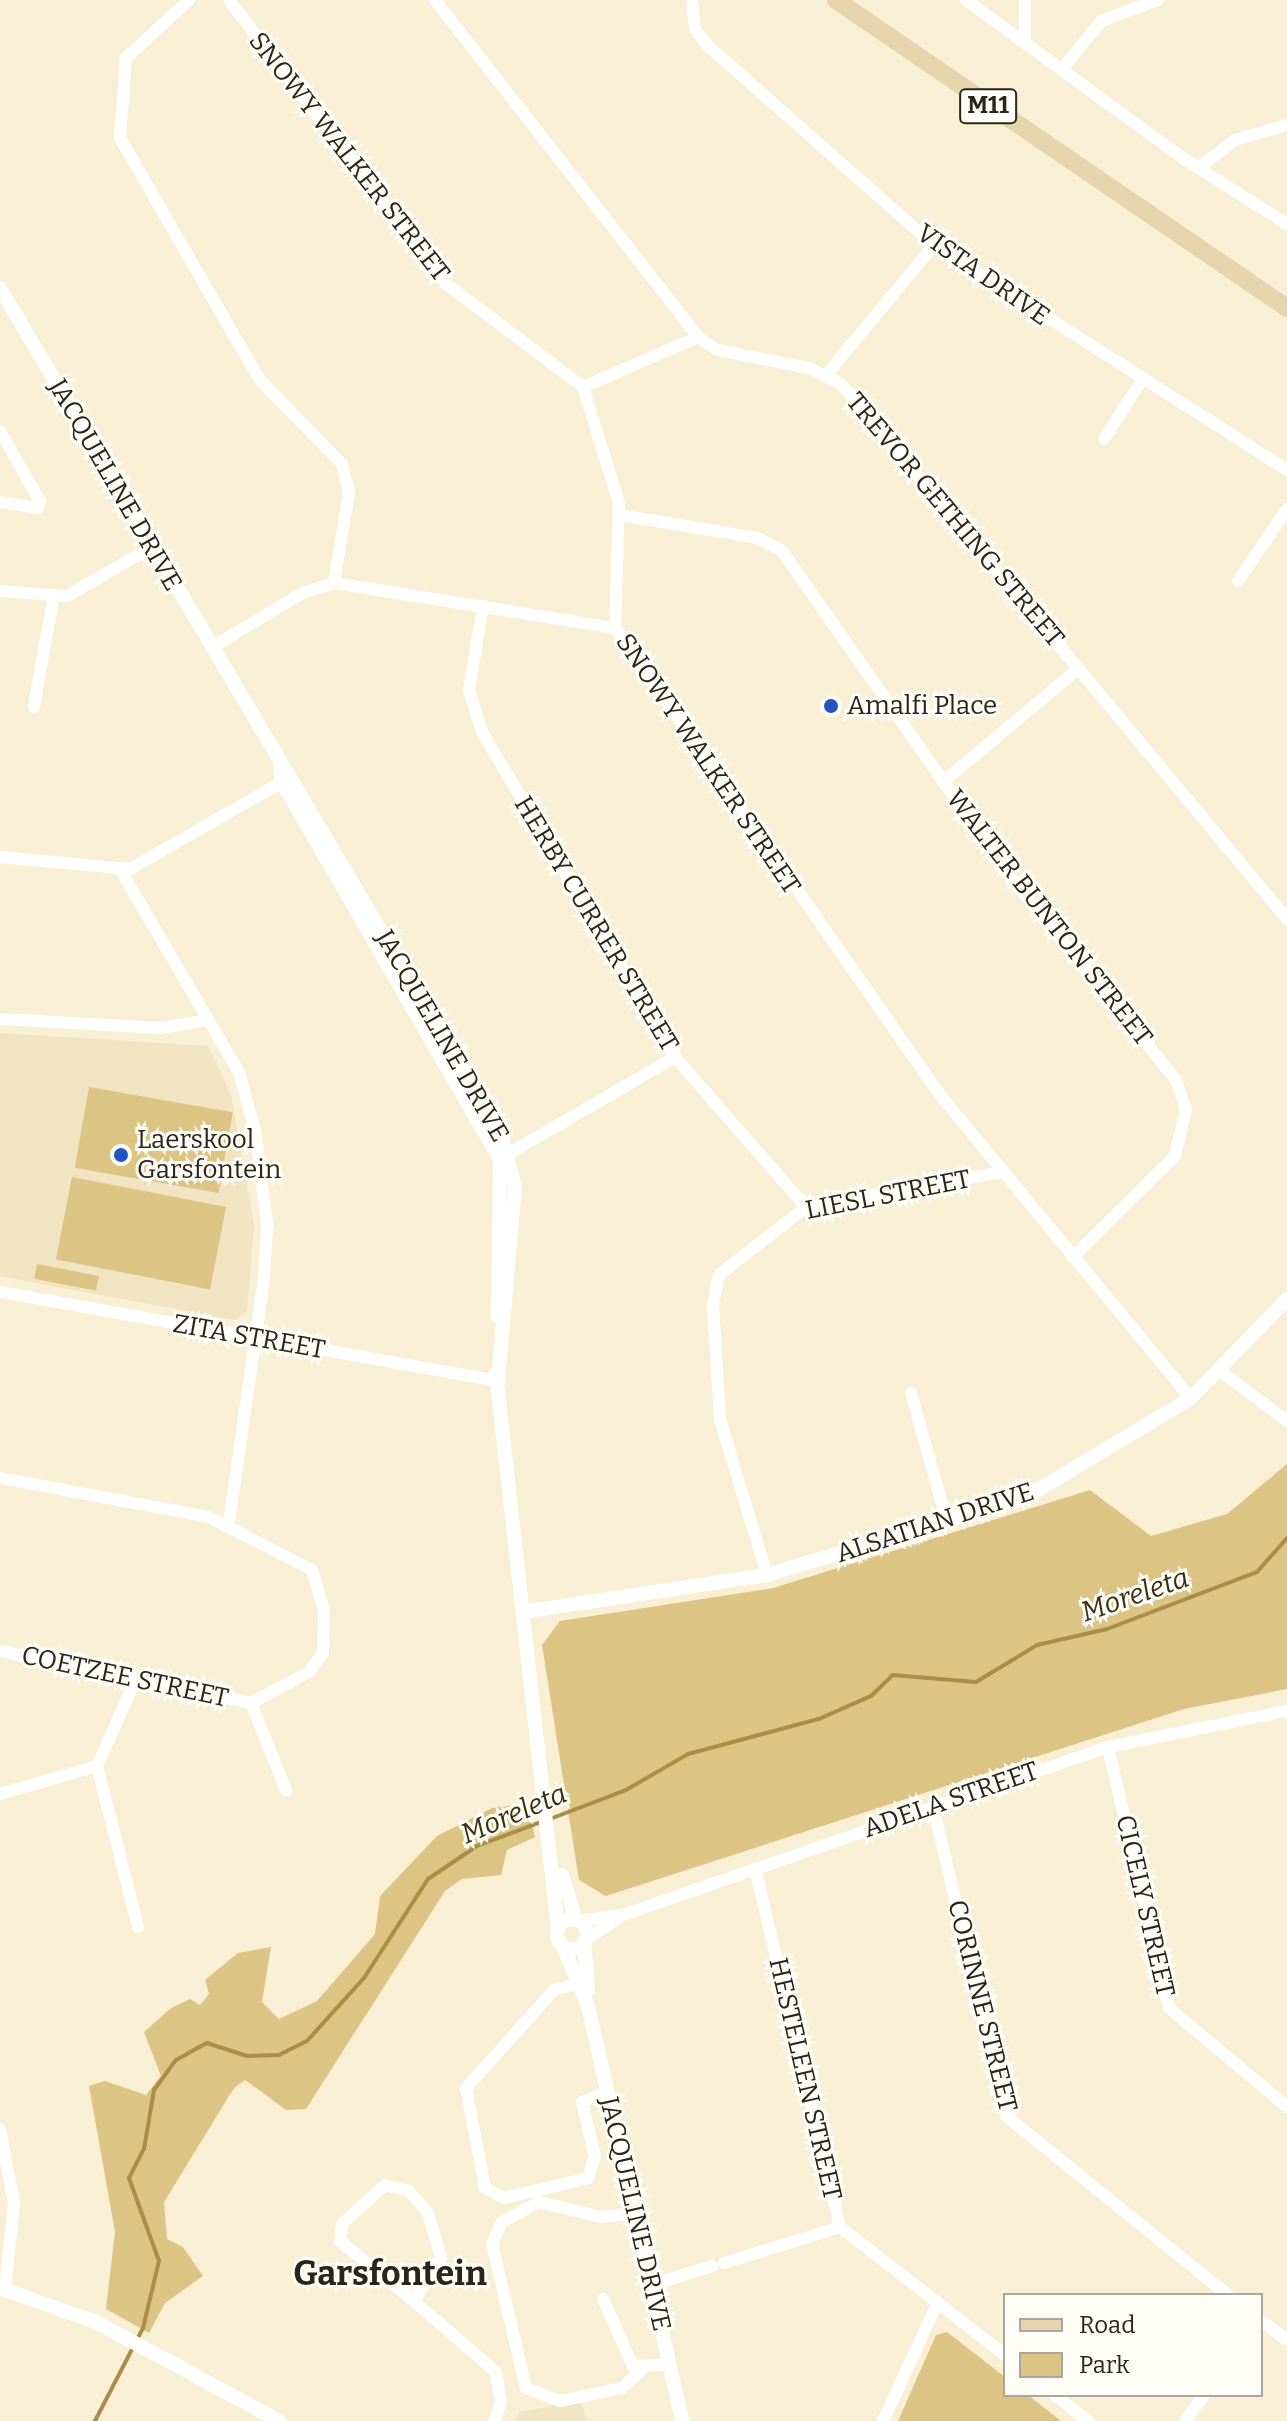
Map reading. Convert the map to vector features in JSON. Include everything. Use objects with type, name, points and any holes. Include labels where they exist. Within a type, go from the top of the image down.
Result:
[{"type":"main road","name":"M11","points":[[836,0],[1223,269],[1287,308]]},
{"type":"main road","name":"M11","points":[[1223,269],[1287,321]]},
{"type":"street","points":[[189,0],[126,58],[120,138],[259,379],[342,464],[349,493],[334,583]]},
{"type":"street","name":"SNOWY WALKER STREET","points":[[229,0],[445,283],[583,387],[620,515],[615,628],[884,1019],[1003,1172],[1191,1398]]},
{"type":"street","name":"TREVOR GETHING STREET","points":[[435,0],[698,337],[717,350],[827,374],[1287,919]]},
{"type":"street","name":"VISTA DRIVE","points":[[692,0],[695,29],[707,45],[934,245],[1287,470]]},
{"type":"street","points":[[966,0],[1287,224]]},
{"type":"street","points":[[1025,0],[1025,41]]},
{"type":"street","points":[[1063,68],[1101,21],[1158,0]]},
{"type":"street","points":[[1201,166],[1235,140],[1287,125]]},
{"type":"street","points":[[827,374],[934,245]]},
{"type":"street","name":"JACQUELINE DRIVE","points":[[0,288],[280,764],[504,1156],[513,1231],[498,1381],[522,1612],[552,1840],[558,1929],[588,2006],[682,2421]]},
{"type":"street","points":[[583,387],[698,337]]},
{"type":"street","points":[[1104,439],[1142,380]]},
{"type":"street","points":[[0,431],[40,501],[38,508],[0,502]]},
{"type":"street","points":[[1238,581],[1287,509]]},
{"type":"street","name":"WALTER BUNTON STREET","points":[[620,515],[757,538],[782,551],[943,782],[1184,1099],[1183,1136],[1170,1163],[1073,1257]]},
{"type":"street","points":[[0,591],[53,599],[152,547]]},
{"type":"street","points":[[211,648],[302,593],[334,583],[615,628]]},
{"type":"street","points":[[34,707],[53,599]]},
{"type":"street","name":"HERBY CURRER STREET","points":[[483,606],[469,690],[476,720],[675,1057],[806,1207]]},
{"type":"street","points":[[943,782],[1078,669]]},
{"type":"street","points":[[0,857],[121,871],[288,779]]},
{"type":"street","points":[[121,871],[248,1093],[255,1130],[267,1224],[258,1338],[229,1523]]},
{"type":"street","points":[[0,1019],[162,1028],[208,1020]]},
{"type":"street","points":[[504,1156],[675,1057]]},
{"type":"street","name":"LIESL STREET","points":[[767,1575],[720,1419],[714,1290],[728,1264],[806,1207],[1003,1172]]},
{"type":"street","name":"ZITA STREET","points":[[0,1292],[498,1381]]},
{"type":"street","name":"ALSATIAN DRIVE","points":[[522,1612],[767,1575],[1043,1489],[1191,1398],[1287,1299]]},
{"type":"street","points":[[1220,1371],[1287,1421]]},
{"type":"street","points":[[911,1393],[947,1521]]},
{"type":"street","points":[[0,1478],[229,1523],[312,1570],[324,1610],[317,1663],[251,1703],[286,1790]]},
{"type":"street","name":"COETZEE STREET","points":[[0,1651],[251,1703]]},
{"type":"street","points":[[135,1681],[97,1766],[138,1927]]},
{"type":"street","name":"ADELA STREET","points":[[577,1920],[623,1915],[1108,1747],[1287,1711]]},
{"type":"street","name":"CICELY STREET","points":[[1108,1747],[1169,2008],[1287,2107]]},
{"type":"street","points":[[0,1794],[97,1766]]},
{"type":"street","name":"CORINNE STREET","points":[[933,1806],[1006,2116],[1226,2293]]},
{"type":"street","name":"JACQUELINE DRIVE","points":[[552,1840],[585,1941],[588,2006]]},
{"type":"street","name":"HESTELEEN STREET","points":[[755,1868],[840,2227],[1003,2353]]},
{"type":"street","name":"ADELA STREET","points":[[585,1941],[623,1915]]},
{"type":"street","points":[[558,1929],[577,1920]]},
{"type":"street","points":[[563,1946],[585,1941]]},
{"type":"street","points":[[580,1983],[547,1996],[466,2088],[485,2188],[504,2198],[588,2178],[595,2156],[582,2102],[608,2092]]},
{"type":"street","points":[[0,2129],[14,2203],[3,2288],[96,2322],[279,2421]]},
{"type":"street","points":[[414,2301],[441,2252],[422,2202],[385,2185],[365,2197],[342,2224],[340,2241],[492,2367],[501,2402],[495,2421]]},
{"type":"street","points":[[635,2213],[601,2217],[539,2202],[502,2222],[492,2244],[526,2388],[560,2401],[622,2388],[641,2370],[670,2365]]},
{"type":"street","points":[[651,2285],[840,2227]]},
{"type":"street","points":[[603,2299],[620,2344],[641,2370]]},
{"type":"street","points":[[883,2421],[938,2302]]},
{"type":"street","points":[[1263,2322],[1287,2340]]},
{"type":"street","points":[[1058,2397],[1088,2421]]},
{"type":"street","points":[[1185,2421],[1203,2397]]},
{"type":"shaded area","name":"Laerskool Garsfontein","points":[[0,1033],[208,1046],[231,1095],[254,1224],[247,1311],[235,1320],[0,1276]]},
{"type":"shaded area","points":[[581,2401],[586,2421],[515,2421],[520,2412]]},
{"type":"green space","points":[[89,1087],[233,1112],[219,1193],[75,1168]]},
{"type":"green space","points":[[72,1177],[226,1207],[210,1289],[56,1259]]},
{"type":"green space","points":[[37,1264],[99,1276],[96,1291],[34,1279]]},
{"type":"green space","points":[[1287,1464],[1287,1689],[1184,1709],[606,1896],[579,1880],[542,1645],[560,1621],[773,1588],[1090,1490],[1151,1536],[1227,1514]]},
{"type":"green space","points":[[528,1804],[535,1837],[507,1850],[501,1875],[462,1879],[445,1891],[306,2109],[286,2110],[245,2080],[234,2088],[164,2202],[167,2239],[183,2247],[203,2276],[165,2303],[149,2333],[106,2309],[115,2232],[89,2086],[105,2081],[146,2095],[161,2076],[144,2032],[171,2008],[190,1999],[200,2005],[209,1994],[205,1980],[238,1953],[271,1947],[262,2002],[279,2019],[317,2001],[375,1934],[380,1896],[437,1836],[492,1808]]},
{"type":"green space","points":[[947,2332],[1003,2375],[1003,2397],[1031,2397],[1061,2421],[898,2421],[936,2335]]},
{"type":"waterway","name":"Moreleta","points":[[550,1819],[626,1790],[688,1754],[819,1719],[871,1696],[893,1675],[976,1682],[1037,1645],[1107,1629],[1257,1572],[1287,1538]]},
{"type":"waterway","points":[[95,2421],[143,2328],[159,2261],[129,2178],[144,2149],[154,2090],[176,2060],[207,2043],[247,2056],[279,2055],[307,2041],[364,1978],[428,1879],[477,1846],[541,1822]]},
{"type":"place","name":"Amalfi Place","points":[[831,706]]},
{"type":"place","name":"Laerskool Garsfontein","points":[[121,1155]]},
{"type":"district","name":"Garsfontein","points":[[390,2274]]}]
